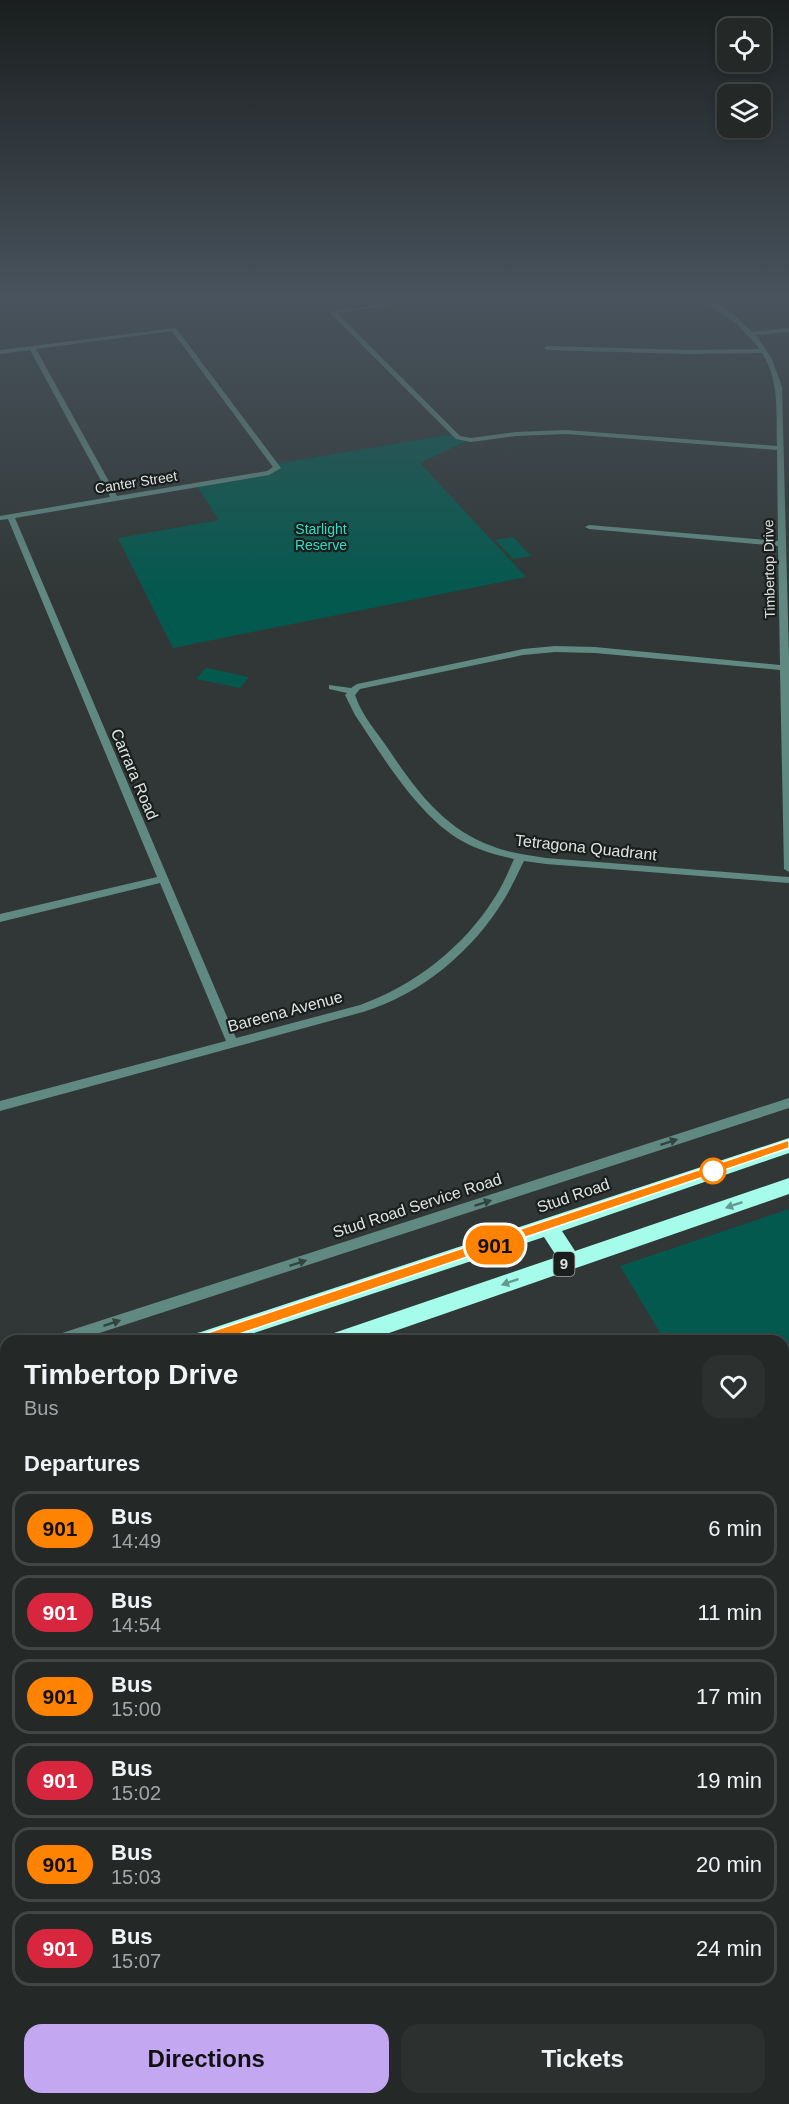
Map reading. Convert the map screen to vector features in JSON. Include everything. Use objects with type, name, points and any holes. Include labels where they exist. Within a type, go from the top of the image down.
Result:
[{"type":"highway","name":"Stud Road","points":[[219,1335],[549,1227],[789,1145]]},
{"type":"highway","name":"9","points":[[357,1335],[789,1186]]},
{"type":"highway","points":[[549,1227],[570,1262]]},
{"type":"street","points":[[59,397],[115,499]]},
{"type":"street","name":"Canter Street","points":[[0,518],[275,471],[275,464],[225,397]]},
{"type":"street","points":[[415,397],[453,435],[462,439],[567,432],[780,448]]},
{"type":"street","name":"Timbertop Drive","points":[[778,397],[789,869]]},
{"type":"street","name":"Carrara Road","points":[[11,517],[232,1042]]},
{"type":"street","points":[[589,527],[782,544]]},
{"type":"street","points":[[332,687],[352,691],[357,687],[555,649],[595,650],[784,668]]},
{"type":"street","name":"Tetragona Quadrant","points":[[352,691],[352,700],[420,803],[433,816],[464,838],[520,858],[789,880]]},
{"type":"street","name":"Bareena Avenue","points":[[0,1106],[371,1005],[418,983],[481,924],[500,898],[520,858]]},
{"type":"street","points":[[0,918],[163,879]]},
{"type":"street","name":"Stud Road Service Road","points":[[75,1335],[789,1103]]},
{"type":"green space","name":"Starlight Reserve","points":[[453,434],[469,440],[420,463],[526,577],[173,648],[118,538],[219,520],[197,486],[269,473],[275,464]]},
{"type":"green space","points":[[513,537],[531,556],[513,559],[495,540]]},
{"type":"green space","points":[[206,668],[249,677],[240,688],[196,679]]},
{"type":"green space","points":[[789,1209],[789,1335],[661,1335],[620,1266]]},
{"type":"bus line","name":"901","points":[[219,1335],[549,1227],[789,1145]]}]
